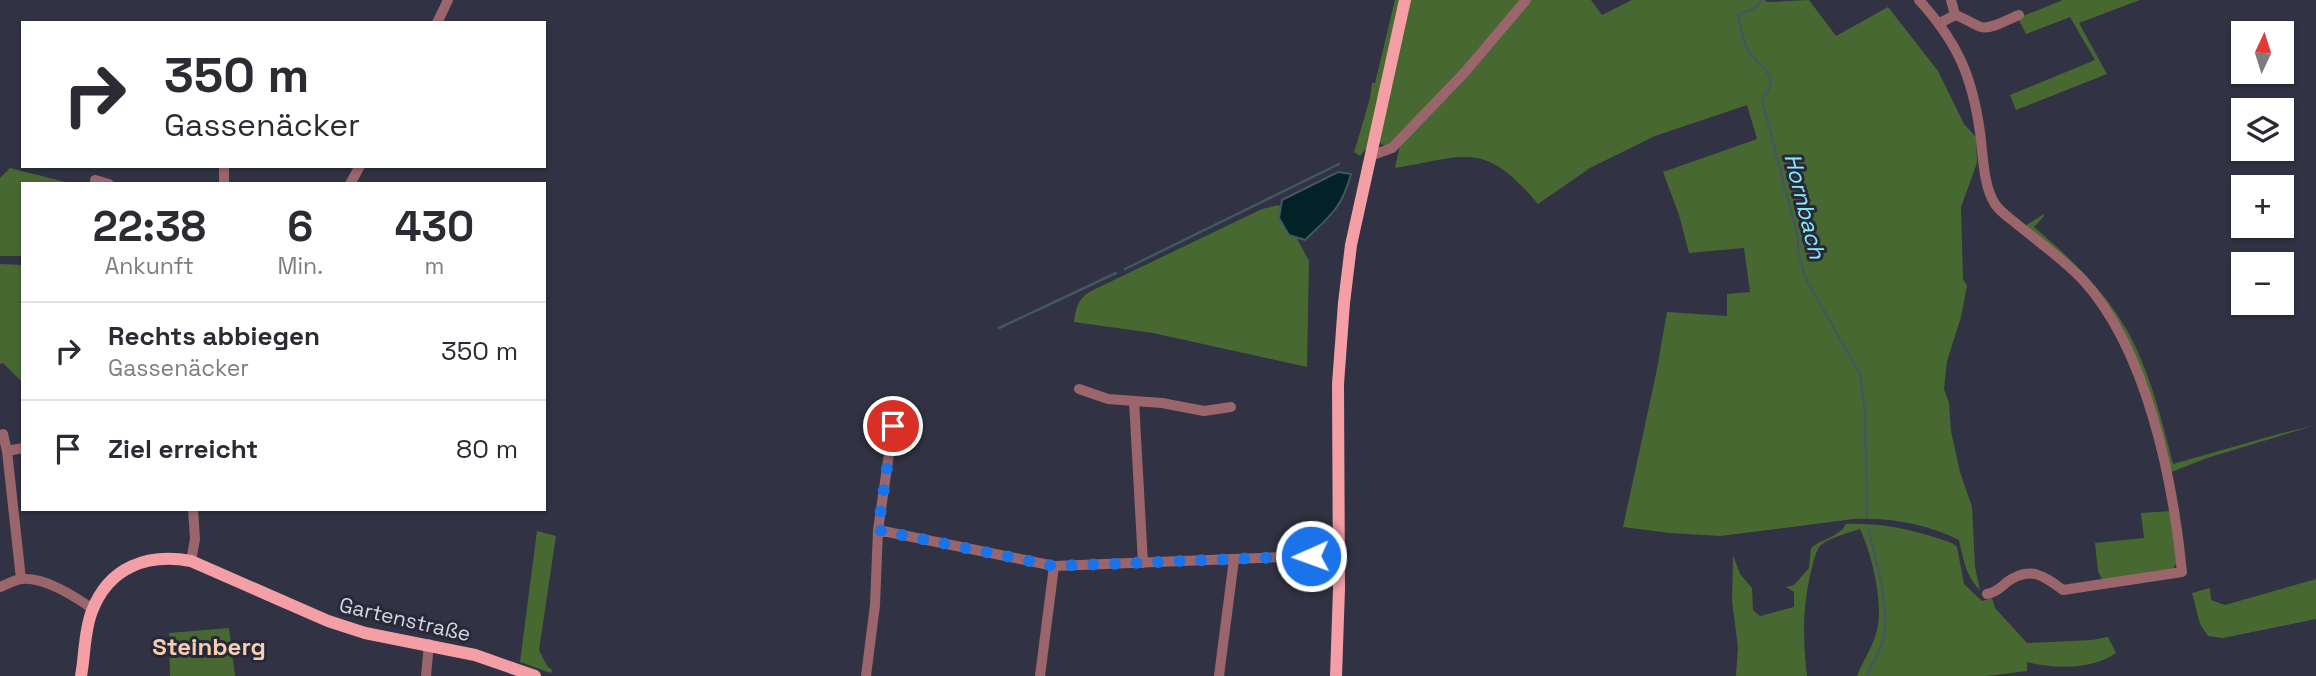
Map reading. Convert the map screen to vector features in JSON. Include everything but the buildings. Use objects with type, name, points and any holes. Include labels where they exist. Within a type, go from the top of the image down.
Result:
[{"type":"main road","points":[[1336,676],[1340,352],[1351,245],[1405,0]]},
{"type":"main road","name":"Gartenstraße","points":[[93,609],[115,579],[140,562],[170,557],[191,561],[328,621],[365,633],[475,655],[535,676]]},
{"type":"main road","points":[[81,676],[93,609]]},
{"type":"street","points":[[438,21],[448,0]]},
{"type":"street","points":[[1370,156],[1392,148],[1465,72],[1526,0]]},
{"type":"street","points":[[1919,0],[1940,23],[1955,46],[1969,78],[1986,177],[1995,204],[2083,281],[2105,310],[2127,349],[2147,400],[2177,525],[2182,572],[2063,590],[2043,575],[2028,574],[2009,580],[1996,592],[1987,594]]},
{"type":"street","points":[[1951,0],[1955,16]]},
{"type":"street","points":[[1940,23],[1955,16],[1988,28],[2019,15]]},
{"type":"street","points":[[95,180],[102,182]]},
{"type":"street","points":[[1079,389],[1108,399],[1204,411],[1231,407]]},
{"type":"street","points":[[1134,401],[1143,563]]},
{"type":"street","points":[[866,676],[875,605],[878,530],[893,426]]},
{"type":"street","points":[[3,435],[21,579]]},
{"type":"street","points":[[7,451],[21,448]]},
{"type":"street","points":[[191,561],[195,539],[193,511]]},
{"type":"street","points":[[878,530],[1054,566],[1311,556]]},
{"type":"street","points":[[1219,676],[1234,559]]},
{"type":"street","points":[[1040,676],[1054,566]]},
{"type":"street","points":[[0,587],[21,579],[46,583],[72,594],[93,609]]},
{"type":"street","points":[[426,676],[429,644]]},
{"type":"green space","points":[[1395,0],[1402,0],[1368,146],[1360,156],[1354,152],[1372,83],[1375,83]]},
{"type":"green space","points":[[1410,0],[1520,0],[1447,86],[1386,147],[1379,142]]},
{"type":"green space","points":[[1528,0],[1591,0],[1602,15],[1632,0],[1809,0],[1836,36],[1888,7],[1938,71],[1964,124],[1976,137],[1977,163],[1961,207],[1963,279],[1967,286],[1961,317],[1947,361],[1944,389],[1949,403],[1951,431],[1960,472],[1972,507],[1975,567],[1980,590],[1968,573],[1959,540],[1908,523],[1854,519],[1720,536],[1623,527],[1667,312],[1727,316],[1727,294],[1750,292],[1744,248],[1689,253],[1663,172],[1757,139],[1747,105],[1655,136],[1590,168],[1538,204],[1503,170],[1488,161],[1458,157],[1395,168],[1400,145]]},
{"type":"green space","points":[[2063,0],[2140,0],[2079,23],[2107,74],[2016,110],[2010,95],[2095,60],[2070,17],[2026,34],[2018,18]]},
{"type":"green space","points":[[10,168],[65,182],[21,182],[21,256],[0,256],[0,178]]},
{"type":"green space","points":[[1279,205],[1309,261],[1307,367],[1153,333],[1074,322],[1078,304],[1091,291],[1262,209]]},
{"type":"green space","points":[[2044,214],[2034,227],[2093,283],[2113,308],[2131,338],[2153,391],[2173,464],[2316,425],[2207,458],[2169,473],[2116,321],[2025,226]]},
{"type":"green space","points":[[0,264],[21,265],[21,381],[3,363],[0,364]]},
{"type":"green space","points":[[2171,511],[2179,560],[2171,571],[2102,580],[2098,571],[2095,543],[2144,538],[2141,513]]},
{"type":"green space","points":[[1846,524],[1900,528],[1952,543],[1957,547],[1964,584],[1982,601],[1992,598],[1995,608],[2027,643],[2108,637],[2116,653],[2096,663],[2084,665],[2049,666],[2027,662],[2027,671],[1987,676],[1857,676],[1875,638],[1879,614],[1875,576],[1860,529],[1823,543],[1815,555],[1805,611],[1807,676],[1736,676],[1738,647],[1732,601],[1733,555],[1740,574],[1752,588],[1753,610],[1760,616],[1794,607],[1794,592],[1786,587],[1794,585],[1809,568],[1811,548],[1839,532]]},
{"type":"green space","points":[[537,531],[556,536],[539,650],[552,670],[551,673],[520,662]]},
{"type":"green space","points":[[2316,579],[2316,619],[2223,638],[2208,636],[2200,624],[2192,593],[2210,588],[2211,600],[2225,605]]},
{"type":"green space","points":[[229,628],[235,676],[170,676],[169,633]]},
{"type":"shaded area","points":[[1338,172],[1351,174],[1344,195],[1334,211],[1305,240],[1289,235],[1279,218],[1282,200]]},
{"type":"waterway","name":"Hornbach","points":[[1762,0],[1755,8],[1738,15],[1740,28],[1747,48],[1770,76],[1768,90],[1762,100],[1798,238],[1798,252],[1805,277],[1860,374],[1865,412],[1867,517]]},
{"type":"waterway","points":[[1125,269],[1339,164]]},
{"type":"waterway","points":[[999,328],[1116,273]]},
{"type":"waterway","name":"Hornbach","points":[[1868,528],[1882,587],[1885,618],[1881,646],[1868,676]]},
{"type":"district","name":"Steinberg","points":[[209,646]]},
{"type":"route","points":[[893,426],[878,530],[1054,566],[1311,556]]}]
